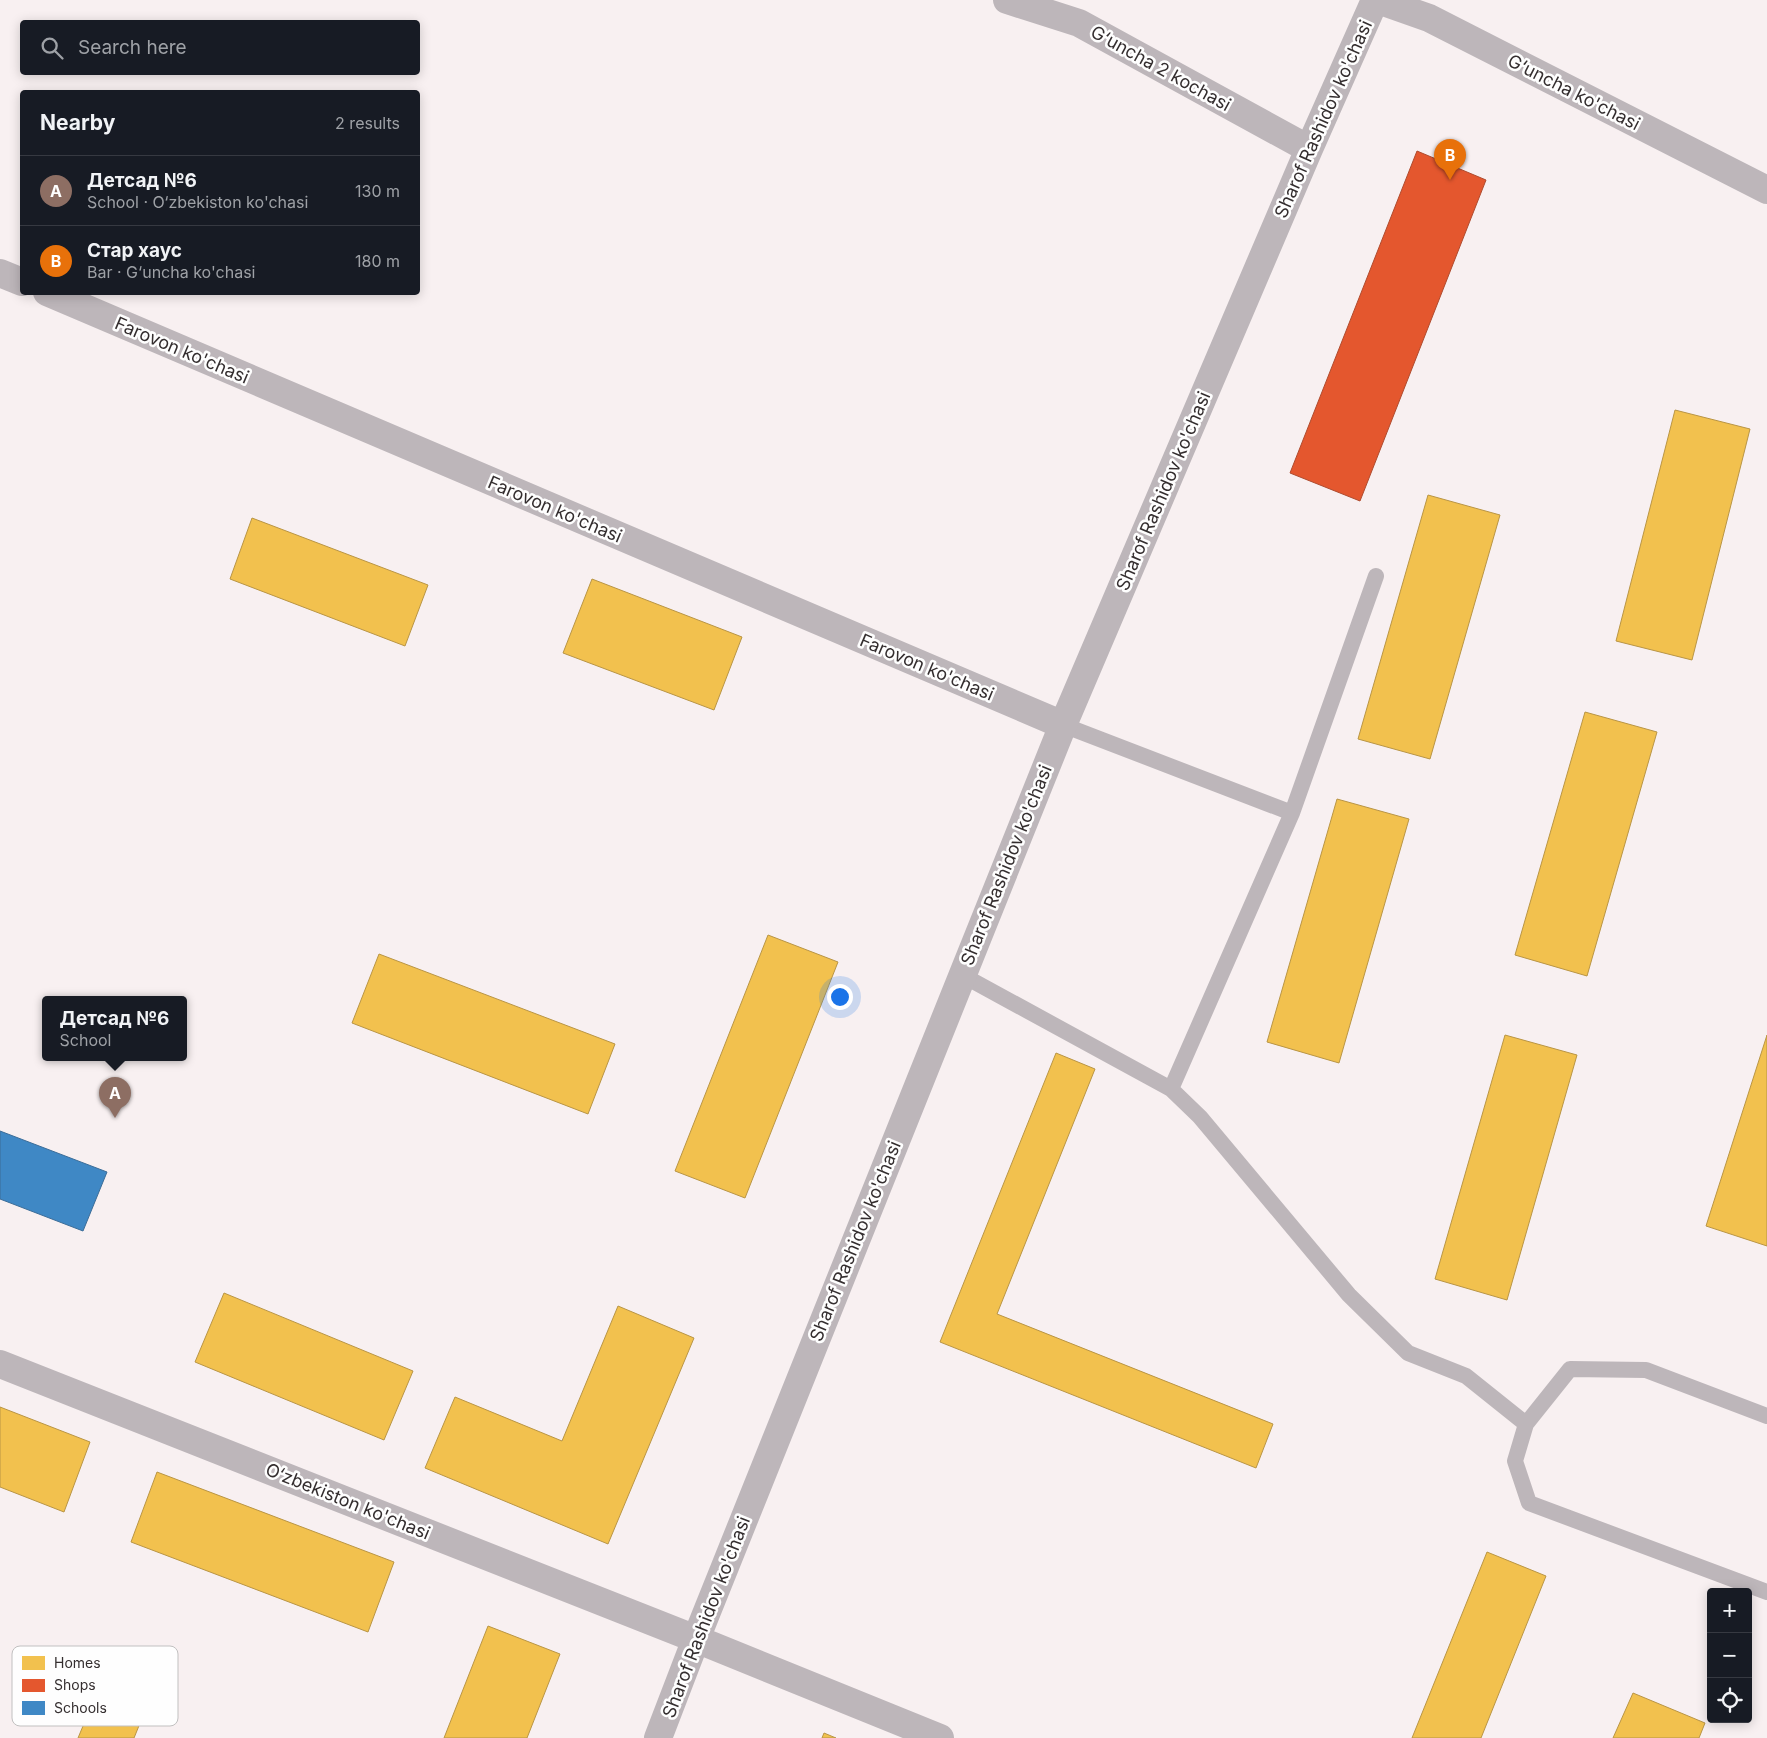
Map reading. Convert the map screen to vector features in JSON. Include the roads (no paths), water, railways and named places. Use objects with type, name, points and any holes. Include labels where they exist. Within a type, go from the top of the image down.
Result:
[{"type":"street","name":"G‘uncha 2 kochasi","points":[[1007,0],[1079,23],[1310,149]]},
{"type":"street","name":"Sharof Rashidov ko'chasi","points":[[658,1738],[1063,725],[1310,149],[1377,0]]},
{"type":"street","name":"G‘uncha ko'chasi","points":[[1377,0],[1433,9],[1767,190]]},
{"type":"street","points":[[0,273],[20,281]]},
{"type":"street","name":"Farovon ko'chasi","points":[[53,295],[1063,725]]},
{"type":"street","name":"O‘zbekiston ko'chasi","points":[[0,1364],[696,1639],[940,1738]]},
{"type":"lane","points":[[1171,1089],[1292,814],[1376,576]]},
{"type":"lane","points":[[1063,725],[1292,814]]},
{"type":"lane","points":[[962,975],[1171,1089],[1200,1116],[1349,1295],[1408,1353],[1466,1376],[1526,1424]]},
{"type":"lane","points":[[1767,1416],[1646,1370],[1570,1369],[1526,1424],[1515,1461],[1530,1503],[1767,1592]]},
{"type":"place","name":"Стар хаус","points":[[1450,180]]},
{"type":"place","name":"Детсад №6","points":[[115,1118]]}]
